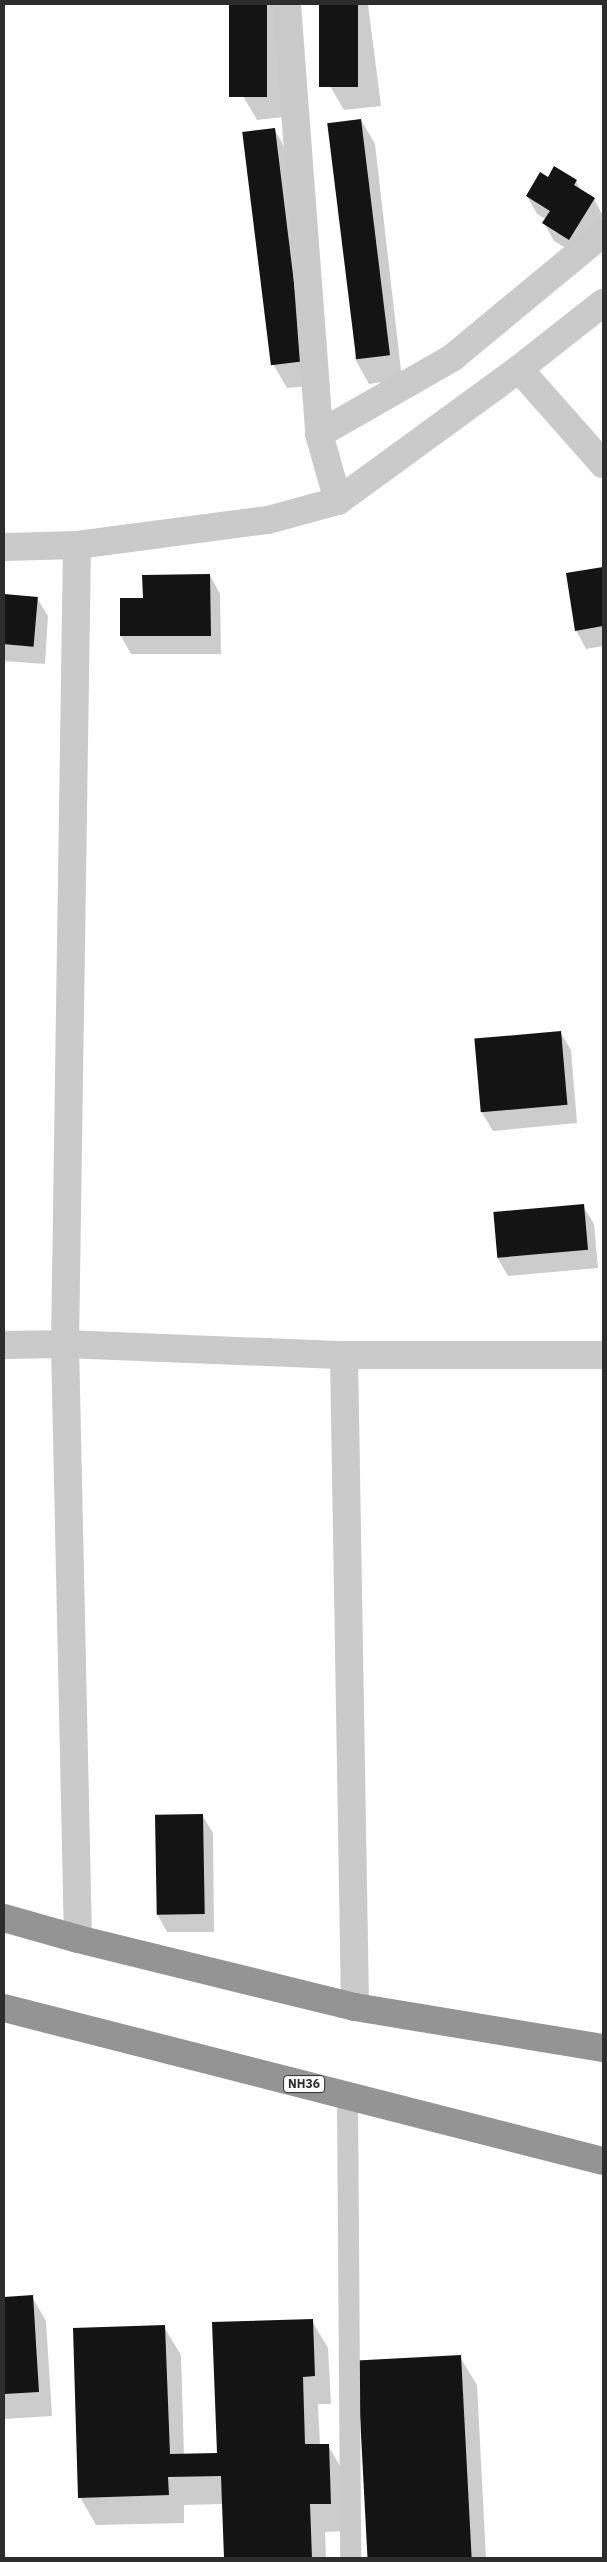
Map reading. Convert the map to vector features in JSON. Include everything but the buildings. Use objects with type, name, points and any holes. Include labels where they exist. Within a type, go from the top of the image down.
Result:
[{"type":"highway","points":[[4,1918],[78,1939],[355,2007],[603,2048]]},
{"type":"highway","name":"NH36","points":[[4,2008],[603,2161]]},
{"type":"street","points":[[287,4],[319,434],[338,501]]},
{"type":"street","points":[[319,434],[452,358],[603,233]]},
{"type":"street","points":[[4,547],[77,545],[268,520],[338,501],[603,303]]},
{"type":"street","points":[[518,368],[603,464]]},
{"type":"street","points":[[77,545],[66,1344],[78,1939]]},
{"type":"street","points":[[4,1345],[66,1344],[344,1355],[603,1355]]},
{"type":"street","points":[[344,1355],[355,2007]]},
{"type":"lane","points":[[347,2096],[350,2558]]}]
